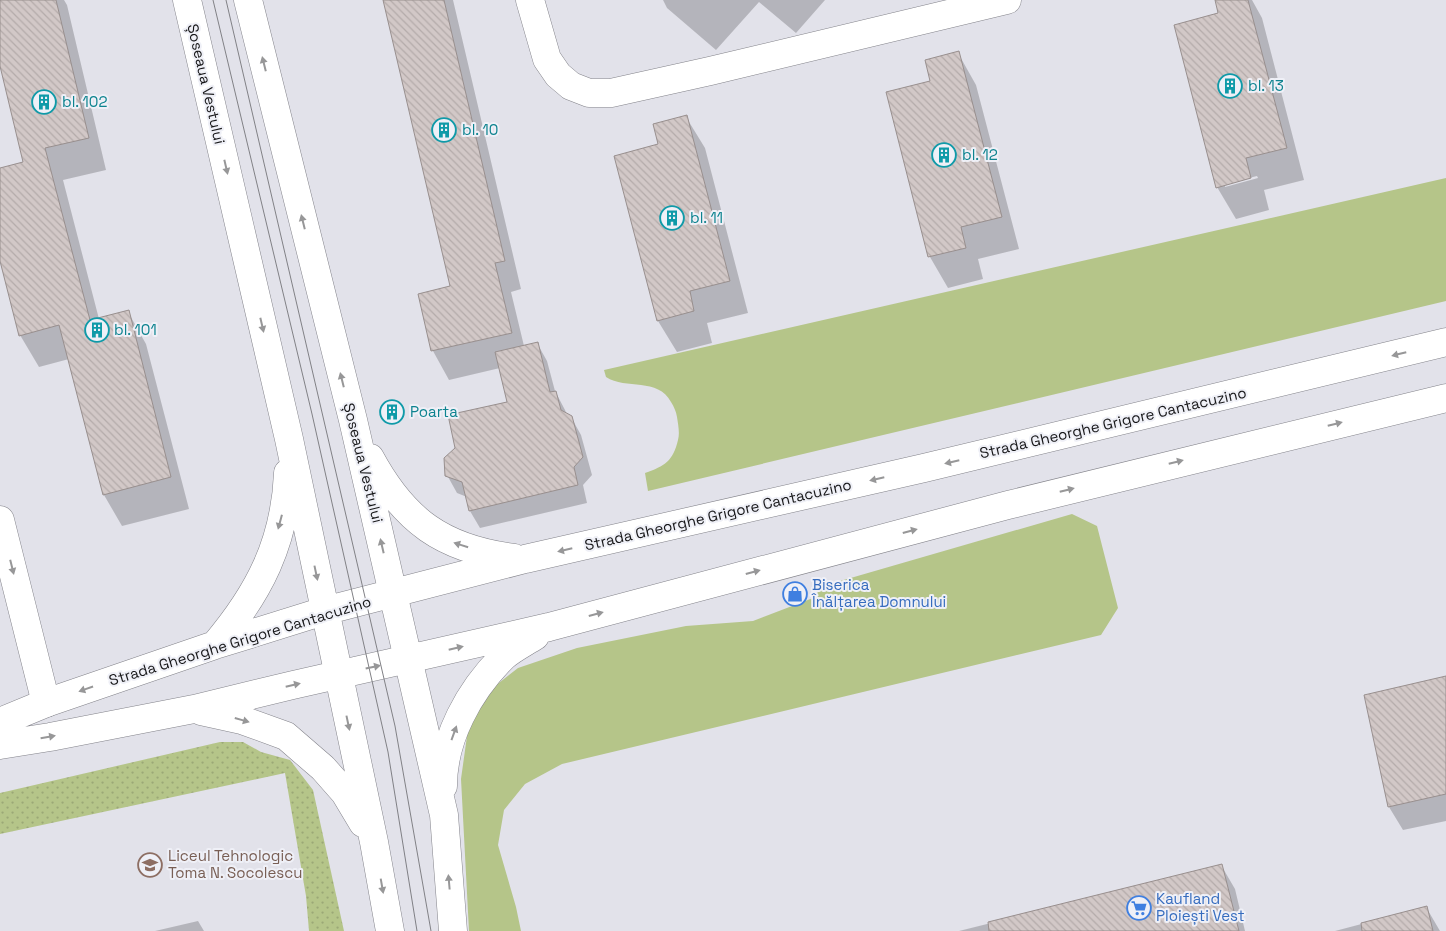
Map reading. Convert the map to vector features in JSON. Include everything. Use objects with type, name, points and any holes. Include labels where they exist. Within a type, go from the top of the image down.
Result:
[{"type":"main road","name":"Șoseaua Vestului","points":[[187,0],[289,439],[374,842],[390,931]]},
{"type":"main road","name":"Șoseaua Vestului","points":[[248,0],[354,427],[444,815],[453,931]]},
{"type":"main road","points":[[530,0],[547,59],[558,75],[571,86],[589,93],[610,93],[1007,0]]},
{"type":"main road","name":"Strada Gheorghe Grigore Cantacuzino","points":[[0,722],[46,703],[324,611],[525,559],[934,466],[1446,342]]},
{"type":"main road","points":[[0,745],[59,736],[194,709],[549,627],[1008,505],[1446,398]]},
{"type":"main road","points":[[354,427],[382,481],[397,500],[419,522],[451,542],[488,554],[525,559]]},
{"type":"main road","points":[[215,646],[238,618],[256,589],[271,557],[286,499],[289,439]]},
{"type":"main road","points":[[0,520],[46,703]]},
{"type":"main road","points":[[444,815],[443,774],[448,750],[452,734],[470,697],[504,656],[549,627]]},
{"type":"main road","points":[[194,709],[242,720],[286,736],[323,768],[345,793],[374,842]]},
{"type":"green space","points":[[1446,178],[1446,301],[648,491],[645,473],[663,465],[674,453],[679,437],[675,411],[665,394],[658,389],[614,381],[606,377],[604,370]]},
{"type":"green space","points":[[1072,514],[1097,526],[1118,608],[1101,635],[562,764],[525,784],[504,810],[498,845],[521,931],[469,931],[461,779],[468,729],[486,693],[518,668],[577,648],[686,626],[753,621],[813,598],[823,586]]},
{"type":"green space","points":[[220,742],[243,742],[261,752],[290,760],[313,790],[344,931],[309,931],[306,896],[285,773],[0,834],[0,793]]},
{"type":"building","name":"bl. 101","points":[[0,0],[56,0],[89,138],[45,148],[90,320],[129,310],[171,477],[103,495],[59,325],[19,336],[0,261],[0,168],[23,162],[0,66]]},
{"type":"building","name":"bl. 10","points":[[383,0],[444,0],[505,261],[495,263],[512,333],[431,351],[418,294],[450,286]]},
{"type":"building","name":"bl. 13","points":[[1215,0],[1248,0],[1287,148],[1246,158],[1251,178],[1216,188],[1174,25],[1218,13]]},
{"type":"building","name":"bl. 12","points":[[959,51],[1002,217],[961,227],[966,248],[928,257],[886,92],[930,81],[925,60]]},
{"type":"building","name":"bl. 11","points":[[687,115],[730,281],[690,291],[694,311],[657,321],[614,156],[658,144],[653,124]]},
{"type":"building","points":[[538,342],[550,392],[556,391],[561,410],[572,416],[583,457],[574,467],[578,485],[469,511],[462,482],[445,476],[444,458],[455,448],[448,415],[507,402],[495,352]]},
{"type":"building","points":[[1446,676],[1446,794],[1388,807],[1364,695]]},
{"type":"building","name":"Kaufland Ploiești Vest","points":[[1222,864],[1239,931],[989,931],[988,922]]},
{"type":"building","points":[[1427,906],[1433,931],[1362,931],[1361,923]]},
{"type":"tram line","points":[[213,0],[312,414],[388,752],[417,931]]},
{"type":"tram line","points":[[226,0],[395,726],[431,931]]},
{"type":"place","name":"bl. 13","points":[[1230,86]]},
{"type":"place","name":"bl. 102","points":[[44,102]]},
{"type":"place","name":"bl. 10","points":[[444,130]]},
{"type":"place","name":"bl. 12","points":[[944,155]]},
{"type":"place","name":"bl. 11","points":[[672,218]]},
{"type":"place","name":"bl. 101","points":[[97,330]]},
{"type":"place","name":"Poarta","points":[[392,412]]},
{"type":"place","name":"Biserica Înălțarea Domnului","points":[[795,594]]},
{"type":"place","name":"Liceul Tehnologic Toma N. Socolescu","points":[[150,865]]},
{"type":"place","name":"Kaufland Ploiești Vest","points":[[1139,908]]}]
